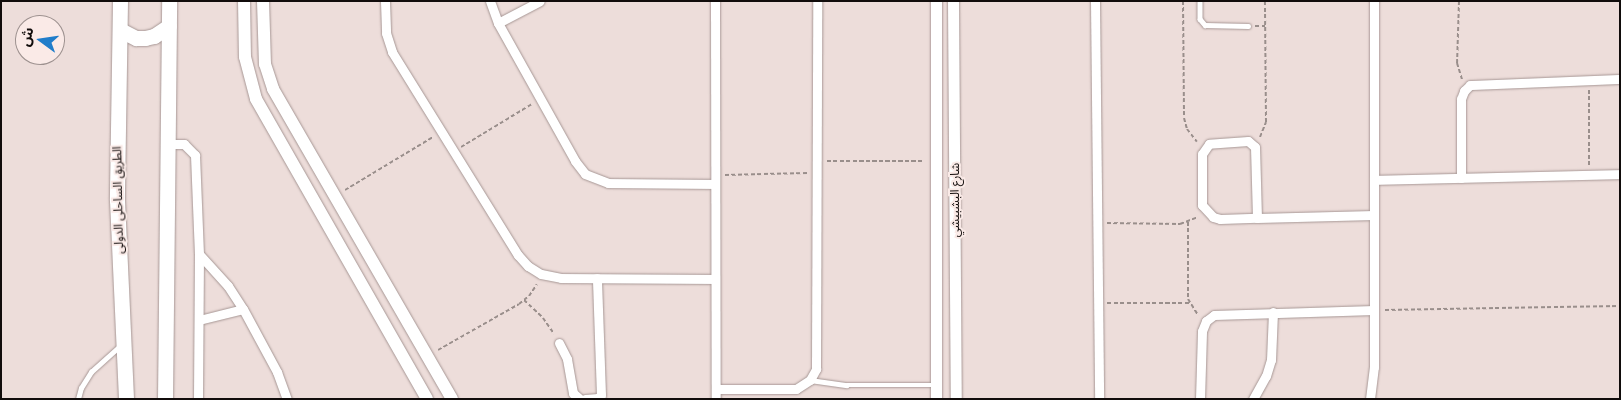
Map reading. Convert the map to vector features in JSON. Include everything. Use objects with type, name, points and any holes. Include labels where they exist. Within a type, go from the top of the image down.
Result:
[{"type":"highway","name":"الطريق الساحلى الدولى","points":[[120,1],[117,200],[126,399]]},
{"type":"highway","points":[[165,399],[169,1]]},
{"type":"highway","points":[[120,30],[136,38],[145,38],[154,36],[169,26]]},
{"type":"main road","points":[[244,1],[245,57],[256,99],[427,399]]},
{"type":"main road","points":[[263,1],[264,57],[273,90],[452,399]]},
{"type":"street","points":[[384,1],[385,26],[389,46],[518,255],[528,266],[541,274],[561,278],[715,279]]},
{"type":"street","points":[[490,1],[498,23],[575,162],[592,178],[608,183],[715,180]]},
{"type":"street","points":[[498,23],[540,1]]},
{"type":"street","points":[[715,1],[716,394],[796,389],[810,380],[816,369],[816,1]]},
{"type":"street","name":"شارع البشبيشي","points":[[936,1],[936,399]]},
{"type":"street","name":"شارع البشبيشي","points":[[954,1],[956,399]]},
{"type":"street","points":[[1095,1],[1099,399]]},
{"type":"street","points":[[1370,399],[1374,376],[1374,1]]},
{"type":"street","points":[[1461,178],[1462,99],[1468,86],[1473,83],[1620,79]]},
{"type":"street","points":[[1257,218],[1256,150],[1253,144],[1248,141],[1214,142],[1205,148],[1202,154],[1202,205],[1206,212],[1220,219],[1374,215]]},
{"type":"street","points":[[168,144],[184,144],[195,155],[199,254],[198,399]]},
{"type":"street","points":[[1374,180],[1620,174]]},
{"type":"street","points":[[199,254],[228,286],[244,309],[277,372],[287,399]]},
{"type":"street","points":[[585,399],[598,398],[600,394],[597,278]]},
{"type":"street","points":[[199,320],[244,309]]},
{"type":"street","points":[[1200,399],[1202,331],[1206,321],[1219,313],[1374,310]]},
{"type":"street","points":[[1253,399],[1266,376],[1271,360],[1274,312]]},
{"type":"street","points":[[559,343],[567,359],[573,393],[580,399]]},
{"type":"street","points":[[936,385],[956,385]]},
{"type":"lane","points":[[1200,1],[1200,19],[1205,25],[1248,26]]},
{"type":"lane","points":[[78,399],[81,388],[90,372],[124,342]]},
{"type":"lane","points":[[810,380],[847,385],[936,385]]},
{"type":"path","points":[[1183,1],[1184,118],[1190,135],[1205,148]]},
{"type":"path","points":[[1253,144],[1262,134],[1266,122],[1265,1]]},
{"type":"path","points":[[1460,1],[1457,63],[1460,76],[1468,86]]},
{"type":"path","points":[[1589,174],[1590,80]]},
{"type":"path","points":[[453,151],[540,99]]},
{"type":"path","points":[[334,197],[441,131]]},
{"type":"path","points":[[817,161],[937,161]]},
{"type":"path","points":[[715,180],[817,173]]},
{"type":"path","points":[[1097,223],[1180,224],[1188,222],[1206,212]]},
{"type":"path","points":[[1188,222],[1190,303],[1195,312],[1206,321]]},
{"type":"path","points":[[427,356],[524,300],[534,289],[541,274]]},
{"type":"path","points":[[524,300],[543,318],[559,343]]},
{"type":"path","points":[[1098,303],[1190,303]]},
{"type":"path","points":[[1374,310],[1620,306]]}]
